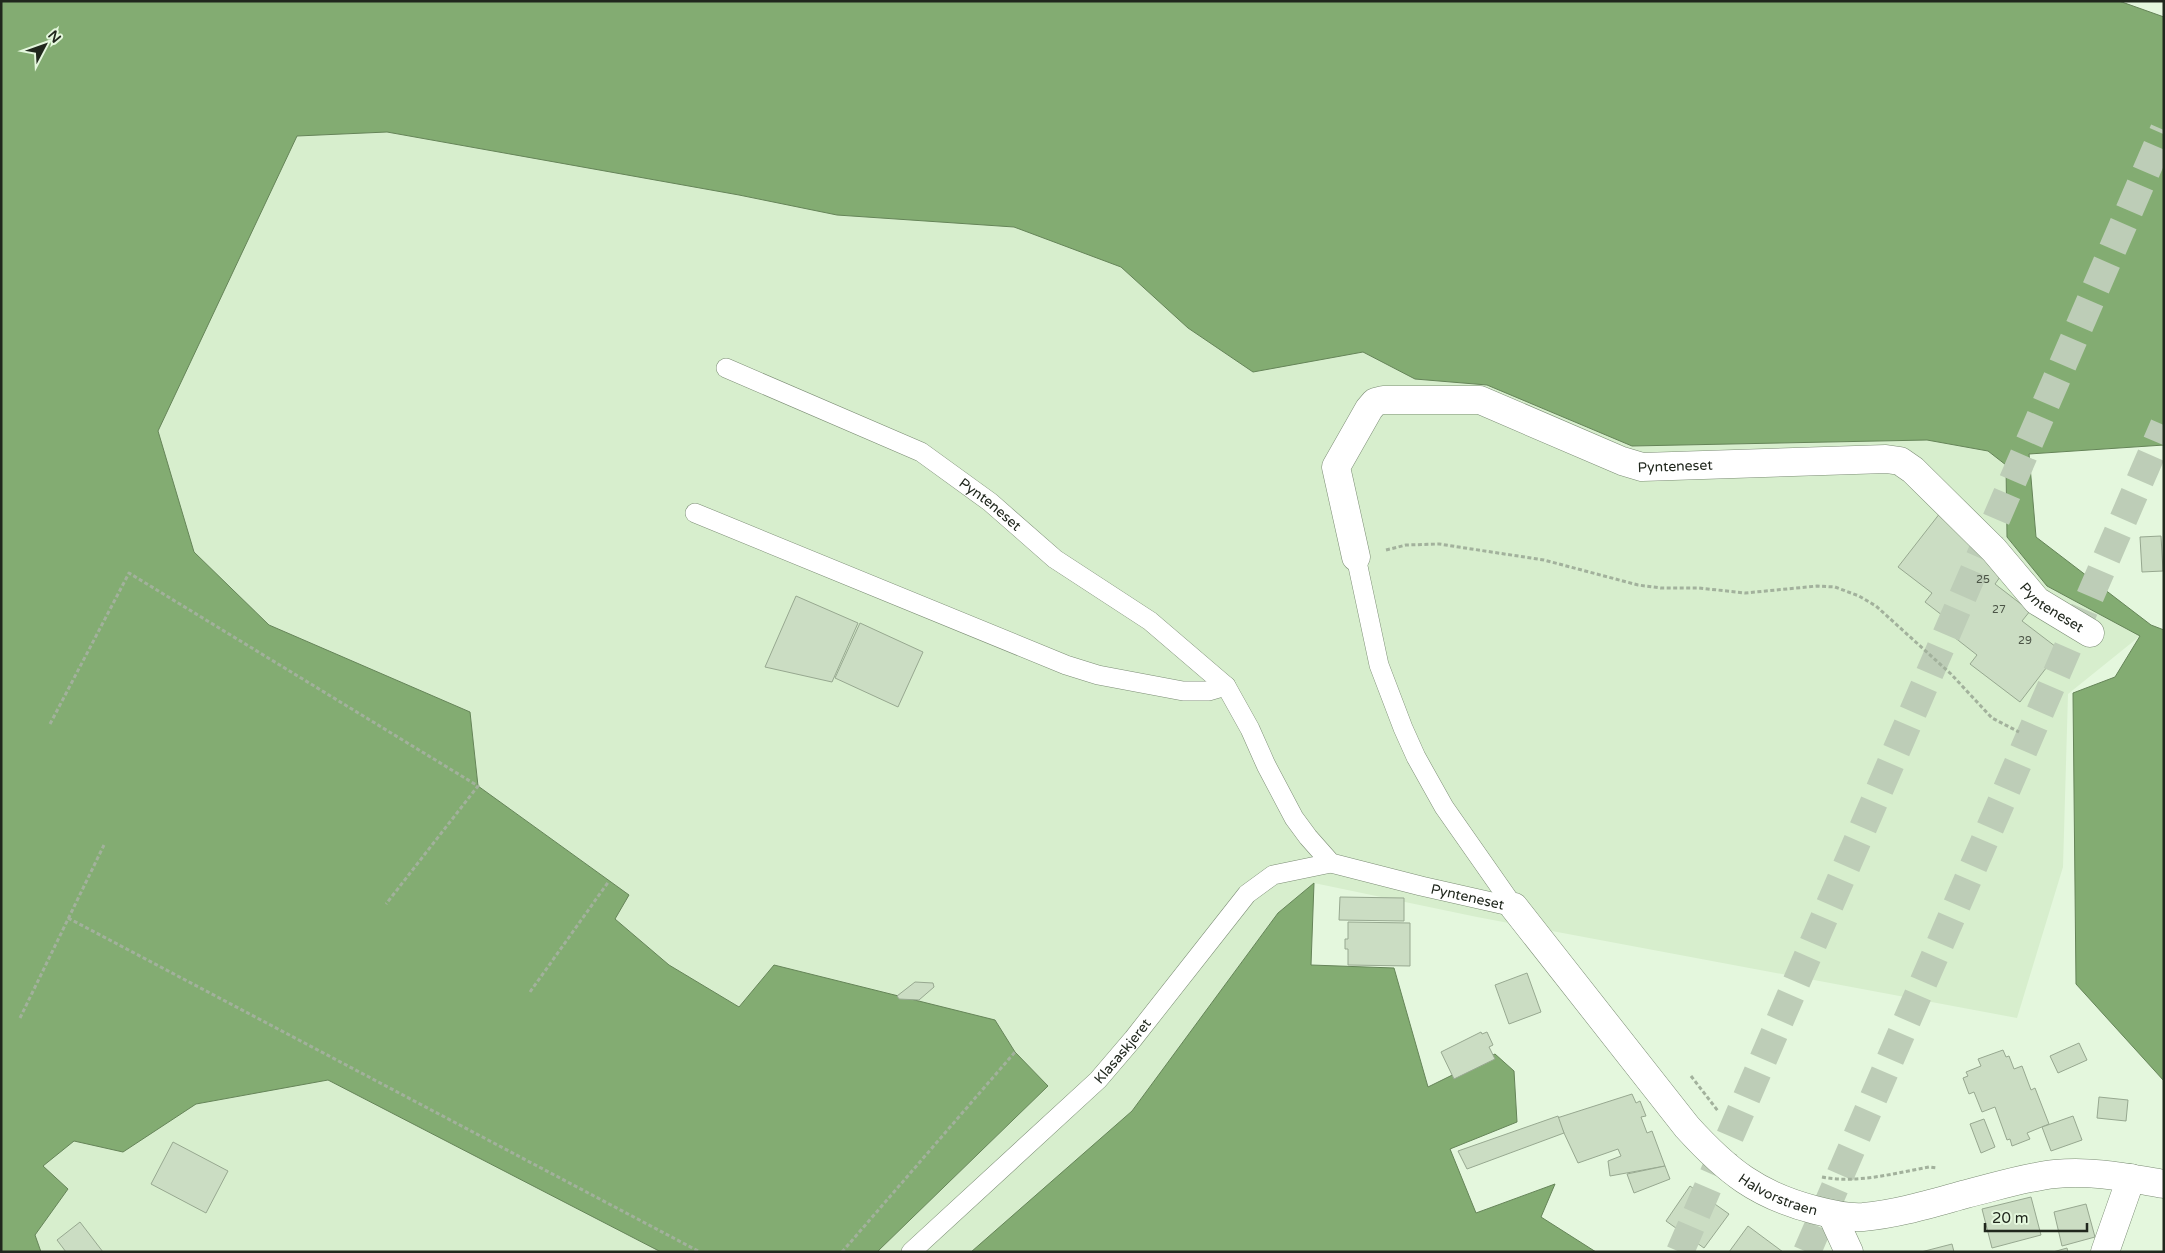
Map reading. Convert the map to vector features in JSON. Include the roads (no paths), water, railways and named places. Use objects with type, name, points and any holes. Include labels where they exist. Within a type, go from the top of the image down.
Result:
[{"type":"street","name":"Pynteneset","points":[[1356,557],[1336,467],[1368,409],[1375,402],[1383,400],[1480,400],[1622,461],[1642,467],[1886,460],[1900,462],[1913,470],[1994,550],[2037,601],[2090,633]]},
{"type":"street","name":"Halvorstraen","points":[[1514,907],[1687,1127],[1711,1154],[1738,1177],[1765,1194],[1797,1206],[1832,1215],[1862,1217],[1898,1212],[1998,1186],[2055,1174],[2092,1173],[2164,1184]]},
{"type":"street","points":[[2105,1252],[2131,1178]]},
{"type":"street","points":[[1832,1215],[1849,1252]]},
{"type":"lane","name":"Pynteneset","points":[[726,368],[921,452],[990,502],[1055,559],[1150,621],[1226,686],[1250,729],[1266,765],[1294,818],[1308,837],[1331,862],[1421,886],[1514,907]]},
{"type":"lane","points":[[694,513],[1066,665],[1098,675],[1183,691],[1209,691],[1226,686]]},
{"type":"lane","name":"Pynteneset","points":[[1356,557],[1379,664],[1416,757],[1444,807],[1514,907]]},
{"type":"lane","name":"Klasaskjeret","points":[[912,1252],[1098,1080],[1133,1039],[1247,894],[1273,875],[1331,862]]},
{"type":"tunnel","points":[[1680,1252],[2164,130]]},
{"type":"tunnel","points":[[1807,1252],[2164,425]]}]
